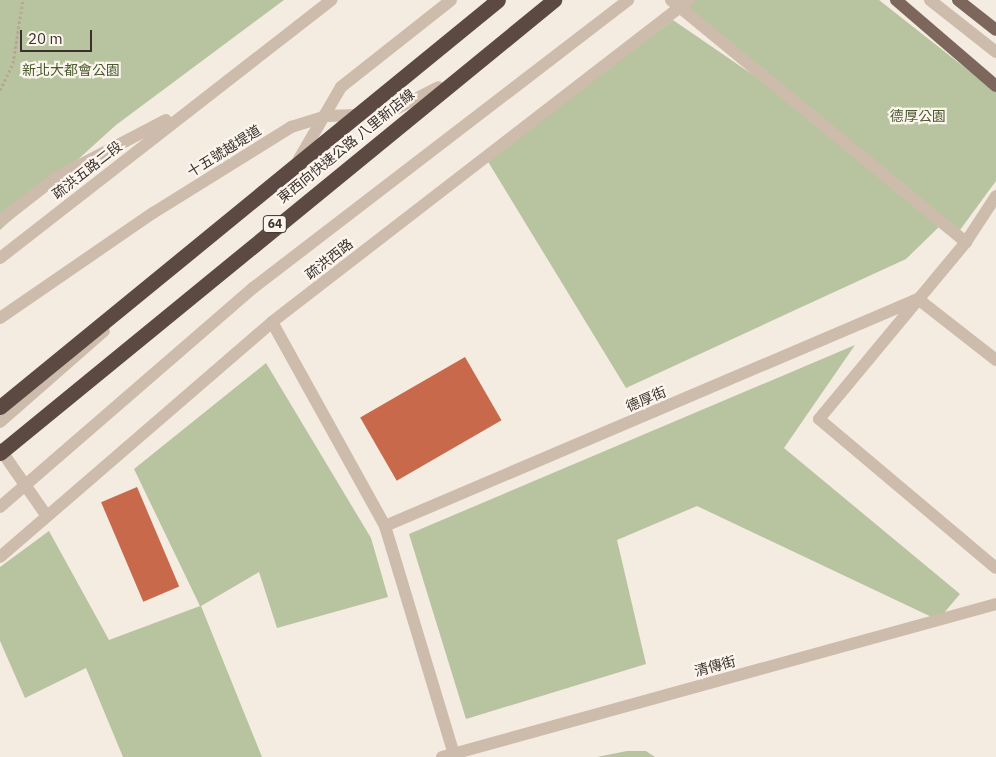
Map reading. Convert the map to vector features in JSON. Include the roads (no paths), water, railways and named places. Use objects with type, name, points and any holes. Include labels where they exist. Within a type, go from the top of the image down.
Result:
[{"type":"highway","name":"東西向快速公路 八里新店線","points":[[0,407],[498,0]]},
{"type":"highway","name":"東西向快速公路 八里新店線","points":[[0,454],[245,248],[554,0]]},
{"type":"main road","points":[[896,0],[996,86]]},
{"type":"main road","points":[[958,0],[996,30]]},
{"type":"street","name":"疏洪五路二段","points":[[0,258],[331,0]]},
{"type":"street","points":[[0,422],[295,165],[328,116],[341,87],[450,0]]},
{"type":"street","name":"十五號越堤道","points":[[0,318],[153,213],[283,132],[328,116],[386,114],[414,103],[562,0]]},
{"type":"street","name":"疏洪西路","points":[[0,507],[253,288],[628,0]]},
{"type":"street","points":[[930,0],[996,52]]},
{"type":"street","points":[[680,2],[966,242]]},
{"type":"street","name":"疏洪西路","points":[[0,557],[46,515],[272,322],[680,2]]},
{"type":"street","name":"疏洪五路二段","points":[[0,221],[55,178],[192,107]]},
{"type":"street","points":[[996,196],[966,242],[819,419],[996,568]]},
{"type":"street","points":[[918,299],[996,360]]},
{"type":"street","name":"德厚街","points":[[385,526],[918,299]]},
{"type":"street","points":[[272,322],[385,526],[448,756]]},
{"type":"street","points":[[0,449],[46,515]]},
{"type":"street","name":"清傳街","points":[[448,756],[996,604]]},
{"type":"park label","name":"新北大都會公園","points":[[71,70]]},
{"type":"park label","name":"德厚公園","points":[[918,116]]}]
